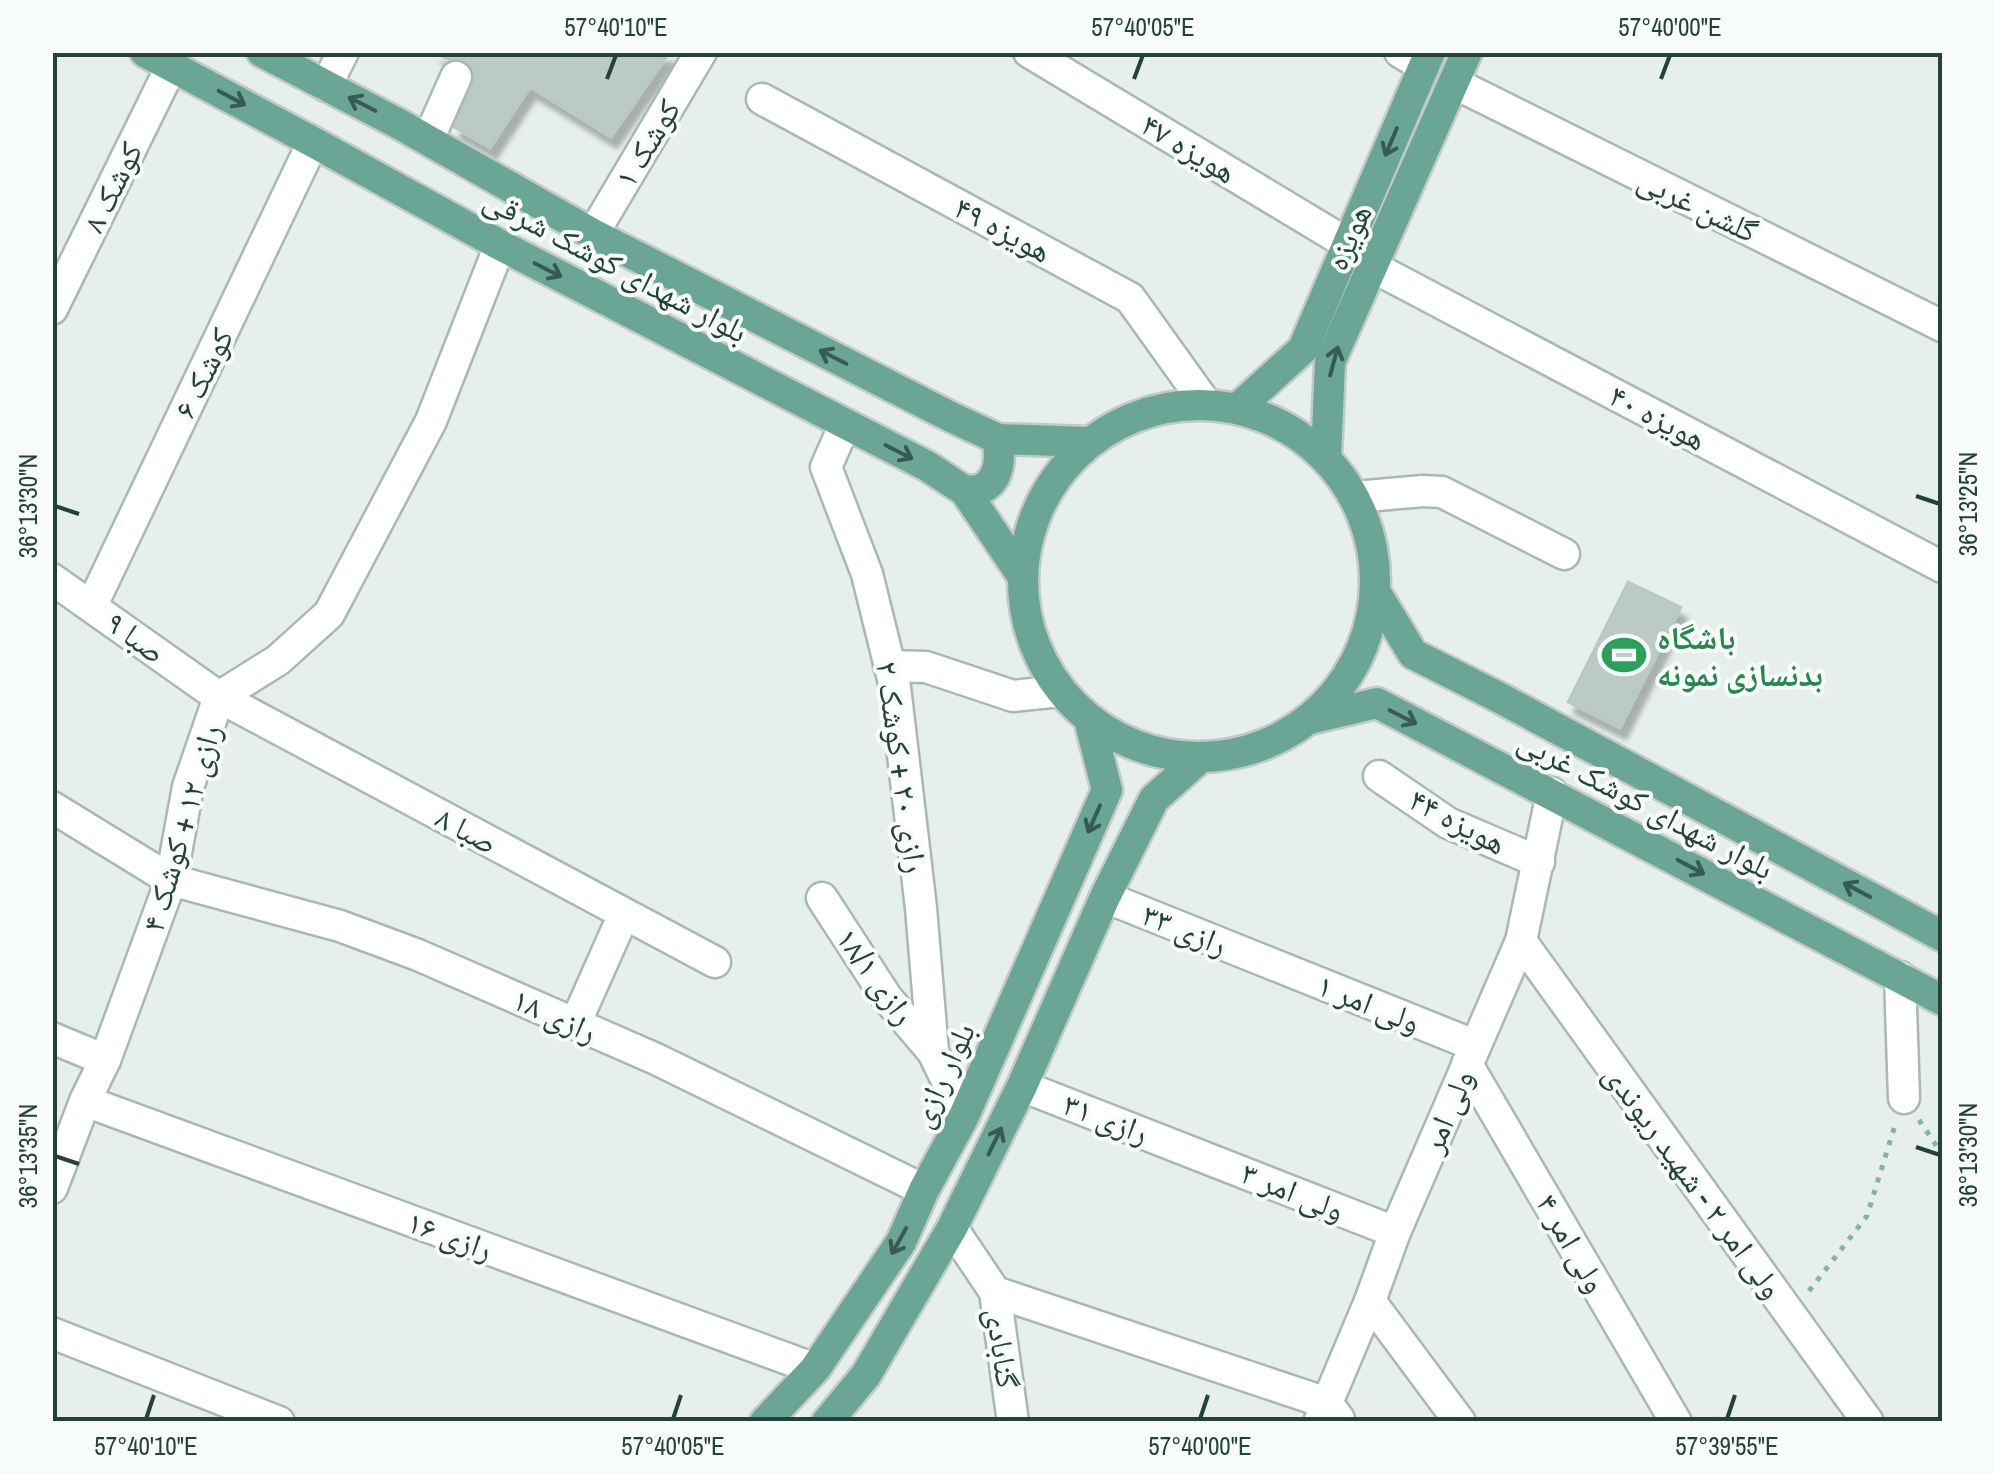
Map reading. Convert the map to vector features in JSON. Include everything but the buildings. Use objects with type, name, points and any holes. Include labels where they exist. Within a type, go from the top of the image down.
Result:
[{"type":"main road","name":"بلوار شهدای کوشک شرقی","points":[[262,52],[593,234],[949,416],[998,439],[1086,442]]},
{"type":"main road","name":"هویزه","points":[[1326,457],[1330,362],[1467,52]]},
{"type":"main road","name":"هویزه","points":[[1239,407],[1303,350],[1348,244],[1418,57]]},
{"type":"main road","name":"بلوار شهدای کوشک شرقی","points":[[159,59],[500,245],[927,466],[966,491],[1021,574]]},
{"type":"main road","points":[[1206,404],[1239,407],[1294,431],[1326,457],[1356,497],[1373,544],[1376,594],[1356,663],[1310,719],[1286,735],[1230,755],[1201,758],[1153,751],[1091,726],[1061,691],[1030,636],[1021,574],[1029,528],[1049,485],[1086,442],[1118,423],[1160,408],[1206,404]]},
{"type":"main road","points":[[966,491],[984,488],[996,474],[1000,457],[998,439]]},
{"type":"main road","name":"بلوار شهدای کوشک غربی","points":[[1376,594],[1414,654],[1942,936]]},
{"type":"main road","name":"بلوار شهدای کوشک غربی","points":[[1310,719],[1377,703],[1942,1000]]},
{"type":"main road","name":"بلوار رازی","points":[[765,1422],[816,1369],[901,1242],[964,1116],[1107,790],[1091,726]]},
{"type":"main road","points":[[827,1422],[866,1375],[952,1228],[1154,799],[1201,758]]},
{"type":"street","points":[[326,86],[343,52]]},
{"type":"street","name":"کوشک ۱","points":[[593,234],[701,52]]},
{"type":"street","name":"هویزه ۴۷","points":[[1029,52],[1348,244]]},
{"type":"street","name":"کوشک ۸","points":[[52,309],[159,59]]},
{"type":"street","points":[[428,140],[456,77]]},
{"type":"street","name":"گلشن غربی","points":[[1454,83],[1942,326]]},
{"type":"street","name":"هویزه ۴۹","points":[[762,99],[1130,298],[1206,404]]},
{"type":"street","name":"کوشک ۶","points":[[92,605],[314,142]]},
{"type":"street","name":"رازی ۱۲ + کوشک ۴","points":[[52,1188],[171,880],[188,787],[219,697],[278,660],[330,614],[431,420],[500,245]]},
{"type":"street","name":"هویزه ۴۰","points":[[1374,266],[1942,567]]},
{"type":"street","name":"رازی ۲۰ + کوشک ۲","points":[[845,424],[826,467],[867,574],[895,687],[933,1052],[964,1116]]},
{"type":"street","points":[[1356,497],[1442,492],[1564,554]]},
{"type":"street","name":"صبا ۹","points":[[52,578],[219,697]]},
{"type":"street","points":[[889,666],[926,667],[1014,696],[1061,691]]},
{"type":"street","name":"صبا ۸","points":[[219,697],[715,962]]},
{"type":"street","name":"هویزه ۴۴","points":[[1379,776],[1448,823],[1539,862]]},
{"type":"street","name":"ولی امر","points":[[1329,1415],[1395,1232],[1521,941],[1552,794]]},
{"type":"street","name":"رازی ۱۸","points":[[52,807],[171,880],[340,926],[418,955],[656,1060],[924,1190]]},
{"type":"street","name":"رازی ۳۳","points":[[1105,897],[1264,961]]},
{"type":"street","name":"رازی ۱۸/۱","points":[[822,898],[887,998],[933,1052]]},
{"type":"street","points":[[575,1024],[624,914]]},
{"type":"street","name":"ولی امر ۲ - شهید ریوندی","points":[[1521,941],[1868,1422]]},
{"type":"street","name":"ولی امر ۱","points":[[1264,961],[1471,1054]]},
{"type":"street","points":[[1900,978],[1904,1098]]},
{"type":"street","points":[[52,1038],[104,1060]]},
{"type":"street","name":"ولی امر ۴","points":[[1471,1054],[1676,1422]]},
{"type":"street","name":"رازی ۳۱","points":[[1022,1086],[1191,1151]]},
{"type":"street","name":"رازی ۱۶","points":[[86,1100],[816,1369]]},
{"type":"street","name":"ولی امر ۳","points":[[1191,1151],[1395,1232]]},
{"type":"street","name":"گنابادی","points":[[952,1228],[996,1292],[1013,1422]]},
{"type":"street","points":[[996,1292],[1156,1346],[1329,1415]]},
{"type":"street","points":[[1370,1301],[1460,1422]]},
{"type":"street","points":[[52,1333],[279,1422]]},
{"type":"path","points":[[1791,1315],[1868,1216],[1904,1098]]},
{"type":"path","points":[[1904,1098],[1942,1154]]},
{"type":"place","name":"باشگاه بدنسازی نمونه","points":[[1624,655]]}]
